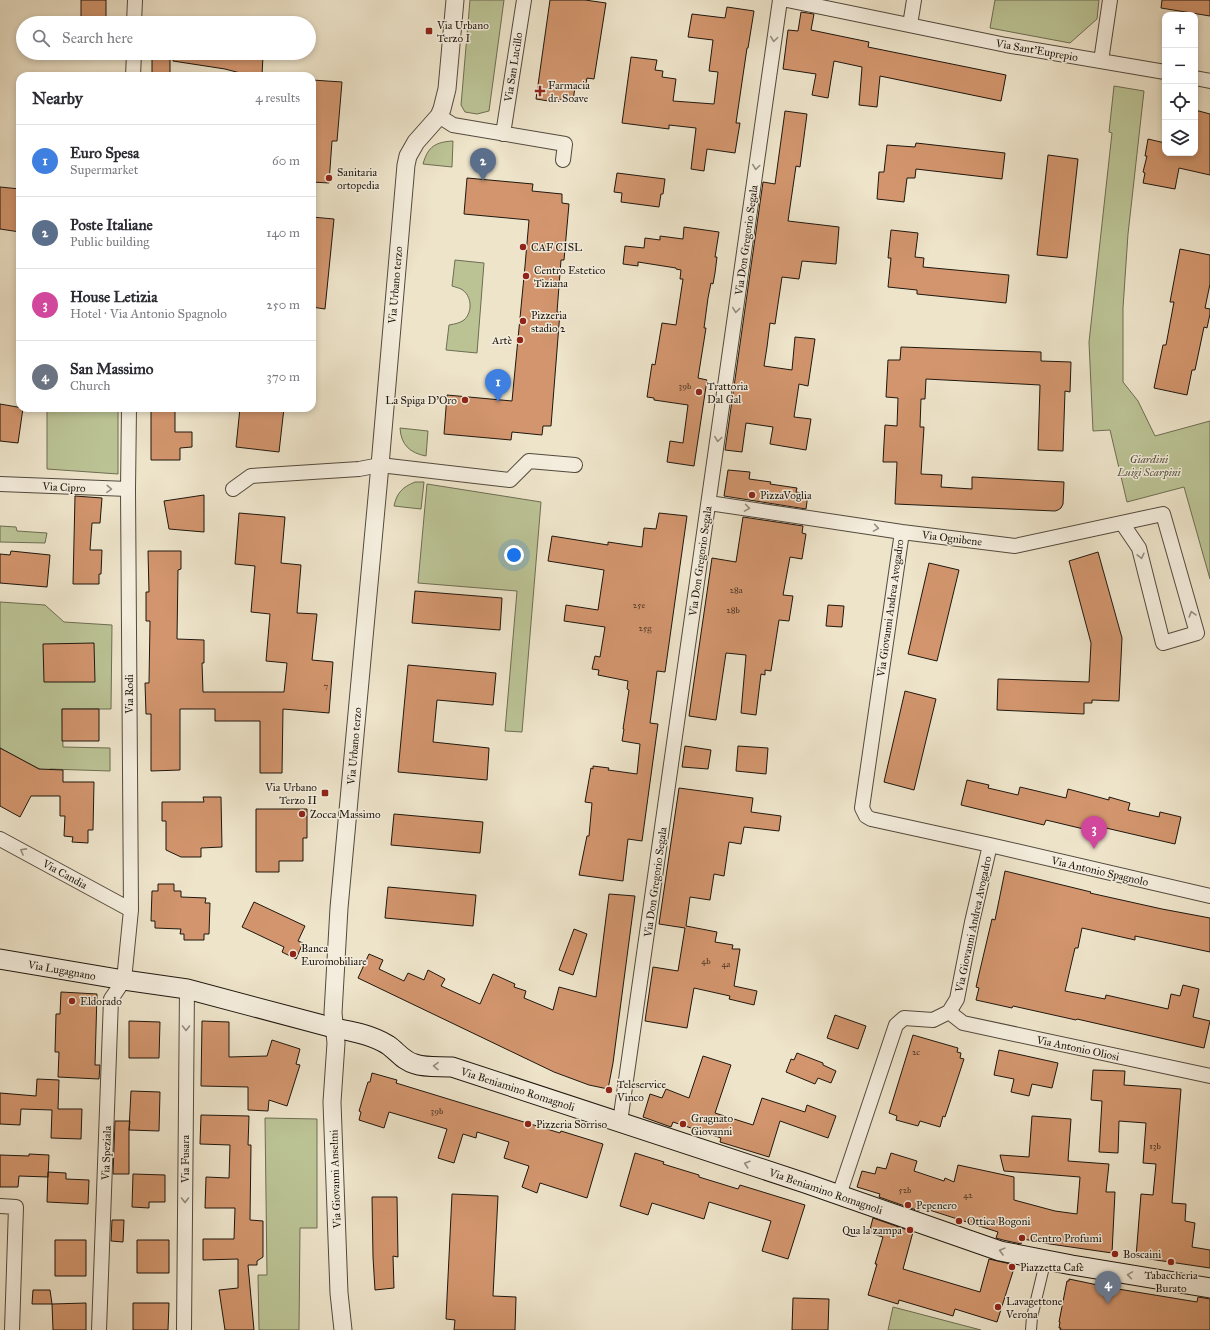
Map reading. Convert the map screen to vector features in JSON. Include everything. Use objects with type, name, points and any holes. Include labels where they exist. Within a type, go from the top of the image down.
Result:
[{"type":"main road","name":"Via Lugagnano","points":[[0,959],[124,980]]},
{"type":"main road","name":"Via Beniamino Romagnoli","points":[[124,980],[187,989],[334,1028],[352,1031],[388,1045],[403,1058],[414,1064],[452,1067],[839,1195],[1000,1251],[1048,1261],[1210,1288]]},
{"type":"street","points":[[134,16],[135,0]]},
{"type":"street","name":"Via Urbano terzo","points":[[334,1028],[333,1013],[339,908],[406,165],[408,156],[416,142],[439,116],[442,109],[447,89],[455,0]]},
{"type":"street","name":"Via San Lucillo","points":[[503,134],[524,0]]},
{"type":"street","name":"Via Don Gregorio Segala","points":[[620,1122],[780,0]]},
{"type":"street","name":"Via Sant'Euprepio","points":[[787,0],[1006,45],[1162,71]]},
{"type":"street","points":[[910,25],[914,0]]},
{"type":"street","points":[[1102,61],[1110,0]]},
{"type":"street","points":[[134,60],[134,72]]},
{"type":"street","points":[[1198,79],[1210,81]]},
{"type":"street","points":[[439,116],[453,125],[565,144],[563,160]]},
{"type":"street","name":"Via Rodi","points":[[124,980],[131,910],[128,489],[129,412]]},
{"type":"street","points":[[234,489],[251,476],[359,469],[380,465],[510,480],[529,461],[575,465]]},
{"type":"street","name":"Via Cipro","points":[[0,484],[128,489]]},
{"type":"street","name":"Via Ognibene","points":[[709,503],[902,532],[1015,546],[1163,514],[1197,633],[1164,643],[1139,548],[1122,523]]},
{"type":"street","name":"Via Giovanni Andrea Avogadro","points":[[902,532],[862,808],[866,816],[871,819],[990,845],[972,922],[957,999],[949,1012]]},
{"type":"street","name":"Via Candia","points":[[0,839],[131,910]]},
{"type":"street","name":"Via Antonio Spagnolo","points":[[990,845],[1210,896]]},
{"type":"street","name":"Via Speziala","points":[[99,1330],[111,999],[124,980]]},
{"type":"street","name":"Via Fusara","points":[[184,1330],[187,989]]},
{"type":"street","points":[[839,1195],[896,1025],[904,1018],[933,1020],[949,1012]]},
{"type":"street","name":"Via Antonio Oliosi","points":[[949,1012],[963,1023],[1210,1076]]},
{"type":"street","name":"Via Giovanni Anselmi","points":[[334,1028],[336,1043],[332,1102],[339,1293],[343,1330]]},
{"type":"street","points":[[0,1206],[16,1207],[12,1330]]},
{"type":"street","points":[[1031,1330],[1032,1318],[1044,1267],[1048,1261]]},
{"type":"green space","points":[[470,0],[504,0],[489,111],[477,114],[465,112],[461,105]]},
{"type":"green space","points":[[995,0],[1099,0],[1097,19],[1070,43],[990,28]]},
{"type":"green space","name":"Giardini Luigi Scarpini","points":[[1114,86],[1144,91],[1128,234],[1123,308],[1123,382],[1138,401],[1155,436],[1210,421],[1210,579],[1184,487],[1127,502],[1110,430],[1093,431],[1089,342],[1112,133],[1109,132]]},
{"type":"green space","points":[[453,141],[452,167],[423,164],[430,149],[442,142]]},
{"type":"green space","points":[[455,260],[484,263],[477,353],[446,350],[449,325],[464,320],[469,313],[470,308],[469,299],[465,292],[452,286]]},
{"type":"green space","points":[[47,412],[118,412],[118,474],[47,469]]},
{"type":"green space","points":[[400,428],[428,431],[426,456],[415,453],[404,444]]},
{"type":"green space","points":[[415,482],[424,482],[421,509],[394,506],[401,491]]},
{"type":"green space","points":[[427,484],[541,502],[522,732],[505,731],[517,591],[418,583]]},
{"type":"green space","points":[[0,526],[16,527],[17,531],[47,533],[45,543],[0,542]]},
{"type":"green space","points":[[0,602],[45,605],[64,622],[112,625],[111,709],[62,709],[63,747],[110,748],[110,771],[50,769],[49,774],[0,748]]},
{"type":"green space","points":[[265,1118],[317,1119],[317,1228],[300,1228],[299,1330],[259,1330],[258,1275],[267,1275]]},
{"type":"green space","points":[[893,1307],[981,1330],[888,1330]]},
{"type":"building","points":[[81,0],[106,0],[106,16],[81,16]]},
{"type":"building","points":[[550,0],[585,0],[606,3],[594,79],[587,78],[585,88],[575,87],[573,101],[555,99],[555,102],[536,99]]},
{"type":"building","points":[[1162,0],[1210,0],[1210,16],[1198,14],[1198,12],[1186,12],[1161,8]]},
{"type":"building","points":[[727,7],[754,11],[736,123],[740,123],[735,153],[707,149],[704,171],[691,169],[696,128],[669,125],[669,129],[622,123],[631,57],[657,60],[655,70],[663,71],[662,77],[676,79],[673,101],[714,104],[718,72],[709,71],[713,40],[688,37],[692,14],[725,18]]},
{"type":"building","points":[[801,12],[814,14],[811,30],[869,42],[868,47],[1006,75],[1001,101],[880,76],[877,107],[859,105],[862,67],[834,61],[828,98],[812,95],[816,74],[783,69],[788,30],[798,31]]},
{"type":"building","points":[[152,60],[170,60],[170,72],[152,72]]},
{"type":"building","points":[[263,60],[262,72],[236,72],[173,61]]},
{"type":"building","points":[[316,80],[342,82],[337,141],[332,141],[329,183],[316,182]]},
{"type":"building","points":[[785,111],[807,114],[800,167],[796,166],[788,221],[839,227],[836,264],[802,261],[799,279],[782,277],[775,324],[770,323],[764,366],[792,370],[795,337],[815,339],[808,386],[799,384],[794,417],[811,419],[806,450],[770,444],[773,427],[746,423],[742,452],[725,450],[763,182],[775,184]]},
{"type":"building","points":[[1198,111],[1210,114],[1210,175],[1179,168],[1175,189],[1143,183],[1145,173],[1143,172],[1147,156],[1145,156],[1148,139],[1162,142],[1162,156],[1198,156]]},
{"type":"building","points":[[916,143],[1005,153],[1002,179],[916,169],[915,178],[907,178],[904,202],[877,199],[879,172],[884,172],[887,145],[915,147]]},
{"type":"building","points":[[1048,155],[1078,159],[1067,258],[1037,255]]},
{"type":"building","points":[[617,173],[665,179],[659,207],[621,202],[622,193],[614,192]]},
{"type":"building","points":[[467,178],[533,184],[532,191],[562,194],[562,203],[569,204],[564,260],[561,260],[557,312],[560,312],[551,426],[543,426],[542,435],[512,432],[511,440],[444,434],[447,395],[512,401],[525,266],[529,220],[464,214]]},
{"type":"building","points":[[0,187],[16,189],[16,231],[0,229]]},
{"type":"building","points":[[316,217],[334,219],[325,309],[316,308]]},
{"type":"building","points":[[684,227],[719,232],[715,257],[717,257],[715,273],[708,298],[704,328],[706,328],[698,378],[707,380],[694,466],[667,462],[670,441],[683,443],[688,405],[654,400],[654,398],[647,397],[652,364],[655,365],[662,323],[676,325],[683,279],[680,279],[681,270],[638,262],[638,266],[623,264],[625,246],[644,248],[645,238],[660,240],[660,236],[683,239]]},
{"type":"building","points":[[891,230],[918,233],[915,257],[924,258],[923,267],[1009,275],[1006,303],[917,294],[917,290],[888,287],[891,258],[888,258]]},
{"type":"building","points":[[1180,249],[1210,255],[1210,284],[1205,308],[1210,309],[1210,314],[1207,328],[1204,327],[1195,370],[1192,370],[1187,395],[1154,388],[1163,345],[1166,345],[1174,302],[1170,302]]},
{"type":"building","points":[[901,347],[1041,352],[1041,361],[1071,362],[1070,392],[1065,391],[1063,451],[1038,450],[1040,385],[926,379],[925,399],[921,399],[920,427],[924,427],[921,474],[942,475],[941,487],[972,489],[972,477],[1064,482],[1063,504],[1061,508],[1055,511],[895,504],[897,462],[883,462],[885,425],[897,426],[898,398],[886,397],[888,360],[900,360]]},
{"type":"building","points":[[0,404],[16,407],[16,412],[22,412],[18,443],[0,441]]},
{"type":"building","points":[[151,412],[175,412],[175,432],[192,432],[192,447],[180,448],[180,460],[151,460]]},
{"type":"building","points":[[240,412],[284,412],[279,452],[236,447]]},
{"type":"building","points":[[728,470],[750,472],[749,479],[797,488],[796,492],[808,494],[806,509],[724,496]]},
{"type":"building","points":[[204,495],[204,532],[169,529],[164,501]]},
{"type":"building","points":[[75,496],[102,498],[100,523],[92,523],[90,550],[102,550],[99,584],[73,584]]},
{"type":"building","points":[[239,513],[285,517],[281,563],[301,565],[297,613],[317,614],[312,660],[333,662],[329,713],[283,709],[282,773],[260,773],[260,721],[215,721],[215,709],[180,709],[180,770],[151,771],[151,714],[146,714],[145,683],[149,683],[150,621],[146,621],[146,592],[149,592],[148,551],[181,551],[181,569],[178,570],[177,639],[204,640],[204,663],[202,663],[203,692],[284,692],[287,663],[266,661],[270,614],[251,612],[255,566],[235,564]]},
{"type":"building","points":[[659,513],[687,516],[665,672],[657,671],[650,723],[658,724],[642,841],[628,839],[623,881],[579,875],[587,836],[589,836],[592,803],[585,802],[591,768],[593,769],[593,766],[609,768],[608,770],[637,774],[640,744],[622,741],[629,690],[627,689],[628,681],[598,675],[599,670],[592,669],[595,656],[600,657],[605,627],[564,621],[566,605],[598,610],[604,570],[548,561],[552,536],[608,545],[608,542],[642,547],[644,528],[656,529]]},
{"type":"building","points":[[743,517],[803,526],[802,533],[806,534],[802,559],[790,557],[783,595],[793,596],[789,621],[779,620],[771,671],[765,670],[765,675],[761,674],[756,715],[741,713],[746,655],[726,653],[716,720],[689,716],[712,558],[736,562]]},
{"type":"building","points":[[11,551],[50,555],[47,587],[0,583],[0,554],[10,555]]},
{"type":"building","points":[[1098,552],[1122,638],[1119,701],[1092,700],[1092,703],[1084,703],[1084,714],[997,710],[998,679],[1089,682],[1091,643],[1069,561]]},
{"type":"building","points":[[929,563],[959,570],[937,661],[908,654]]},
{"type":"building","points":[[415,591],[502,598],[500,630],[412,623]]},
{"type":"building","points":[[828,605],[844,606],[842,627],[826,626]]},
{"type":"building","points":[[94,643],[95,682],[44,682],[43,644]]},
{"type":"building","points":[[408,665],[496,673],[493,705],[437,700],[433,742],[489,748],[487,780],[398,772]]},
{"type":"building","points":[[905,691],[936,699],[914,790],[884,782]]},
{"type":"building","points":[[62,709],[99,709],[99,741],[62,741]]},
{"type":"building","points":[[685,746],[711,750],[708,769],[682,767]]},
{"type":"building","points":[[738,746],[768,748],[766,774],[736,771]]},
{"type":"building","points":[[0,748],[39,769],[63,770],[63,782],[94,782],[93,830],[88,830],[88,843],[72,842],[73,837],[64,836],[65,816],[60,816],[60,796],[31,796],[20,817],[0,806]]},
{"type":"building","points":[[967,780],[989,785],[988,788],[1018,795],[1020,787],[1066,798],[1068,789],[1109,800],[1109,797],[1130,803],[1128,810],[1159,817],[1160,812],[1181,817],[1175,844],[1093,825],[1092,831],[1046,820],[1044,825],[961,805]]},
{"type":"building","points":[[679,788],[753,798],[751,812],[781,816],[779,831],[744,827],[741,844],[729,842],[724,876],[714,874],[710,900],[690,897],[686,926],[717,932],[715,942],[733,945],[732,949],[740,949],[734,986],[757,991],[754,1005],[729,999],[730,996],[694,988],[687,1028],[645,1021],[653,967],[678,971],[685,928],[659,924]]},
{"type":"building","points":[[203,797],[221,797],[222,847],[201,848],[201,857],[181,857],[166,850],[166,821],[162,821],[162,802],[204,802]]},
{"type":"building","points":[[256,809],[307,809],[307,838],[303,838],[303,861],[279,861],[279,872],[256,872]]},
{"type":"building","points":[[394,814],[483,822],[480,853],[391,845]]},
{"type":"building","points":[[1005,871],[1091,892],[1090,893],[1210,918],[1210,952],[1135,936],[1135,940],[1082,928],[1078,948],[1075,948],[1065,991],[1105,999],[1106,995],[1168,1009],[1171,994],[1180,996],[1183,985],[1199,989],[1193,1017],[1210,1021],[1204,1048],[1077,1019],[1013,1006],[1012,1008],[976,1000],[979,988],[976,987],[992,919],[995,920]]},
{"type":"building","points":[[158,884],[174,884],[174,891],[181,891],[181,897],[206,898],[205,903],[210,903],[209,934],[204,934],[204,940],[184,940],[184,934],[180,934],[181,929],[155,928],[155,921],[151,921],[152,891],[158,891]]},
{"type":"building","points":[[388,887],[476,895],[473,926],[385,918]]},
{"type":"building","points":[[609,894],[635,896],[613,1063],[608,1089],[589,1085],[554,1072],[358,978],[369,954],[383,960],[379,969],[404,981],[408,973],[424,980],[428,970],[445,979],[441,986],[480,1004],[493,974],[515,984],[514,987],[526,991],[524,998],[553,1010],[559,987],[596,997]]},
{"type":"building","points":[[254,902],[305,926],[298,941],[303,943],[296,959],[282,952],[284,947],[242,927]]},
{"type":"building","points":[[574,929],[587,934],[573,975],[559,970]]},
{"type":"building","points":[[61,992],[97,994],[95,1065],[100,1065],[99,1079],[58,1077],[59,1052],[55,1052],[56,1014],[60,1014]]},
{"type":"building","points":[[835,1015],[866,1026],[858,1049],[827,1038]]},
{"type":"building","points":[[129,1021],[160,1022],[159,1058],[129,1058]]},
{"type":"building","points":[[202,1021],[229,1022],[229,1057],[267,1056],[272,1040],[300,1049],[296,1064],[300,1065],[287,1106],[269,1100],[268,1111],[248,1110],[248,1087],[201,1086]]},
{"type":"building","points":[[913,1035],[958,1048],[957,1052],[961,1053],[960,1058],[964,1059],[945,1117],[943,1116],[940,1127],[920,1121],[918,1126],[896,1120],[897,1116],[889,1113]]},
{"type":"building","points":[[999,1050],[1058,1063],[1052,1088],[1032,1084],[1029,1096],[1011,1092],[1014,1079],[994,1075]]},
{"type":"building","points":[[797,1053],[823,1063],[823,1065],[836,1071],[831,1083],[818,1078],[815,1084],[786,1072],[791,1059],[794,1060]]},
{"type":"building","points":[[703,1056],[731,1065],[715,1113],[753,1125],[762,1098],[805,1112],[807,1105],[836,1116],[828,1138],[780,1121],[769,1157],[720,1142],[721,1138],[673,1122],[671,1127],[643,1117],[650,1094],[662,1098],[666,1089],[689,1098]]},
{"type":"building","points":[[1093,1070],[1125,1071],[1124,1085],[1181,1089],[1172,1203],[1186,1204],[1185,1221],[1195,1223],[1192,1247],[1210,1250],[1210,1268],[1136,1257],[1141,1194],[1153,1195],[1156,1164],[1143,1163],[1146,1123],[1119,1121],[1118,1153],[1099,1152],[1102,1101],[1091,1100]]},
{"type":"building","points":[[372,1073],[397,1080],[396,1083],[560,1133],[561,1131],[603,1144],[587,1198],[540,1183],[537,1193],[522,1187],[529,1166],[504,1158],[509,1142],[477,1132],[476,1138],[463,1134],[454,1163],[438,1158],[447,1129],[389,1112],[384,1128],[359,1120],[361,1112],[359,1111]]},
{"type":"building","points":[[37,1079],[59,1080],[58,1109],[82,1109],[81,1139],[51,1138],[52,1110],[21,1109],[20,1125],[0,1124],[0,1093],[36,1096]]},
{"type":"building","points":[[131,1091],[160,1092],[159,1131],[129,1130],[129,1174],[113,1174],[115,1121],[129,1121]]},
{"type":"building","points":[[201,1115],[249,1116],[248,1145],[251,1145],[250,1220],[263,1221],[263,1257],[257,1261],[257,1265],[248,1265],[254,1330],[225,1330],[219,1290],[238,1288],[238,1259],[203,1260],[203,1239],[234,1239],[235,1208],[205,1208],[206,1177],[229,1178],[230,1145],[200,1144]]},
{"type":"building","points":[[1032,1116],[1071,1119],[1068,1161],[1109,1164],[1106,1192],[1115,1192],[1112,1253],[1023,1239],[1021,1244],[1003,1240],[996,1238],[998,1232],[920,1207],[919,1211],[879,1197],[880,1194],[857,1187],[862,1171],[875,1174],[877,1167],[886,1169],[891,1153],[917,1161],[914,1171],[944,1181],[945,1178],[954,1182],[958,1165],[1014,1177],[1014,1200],[1055,1211],[1077,1214],[1080,1177],[1004,1171],[1000,1155],[1029,1157]]},
{"type":"building","points":[[635,1153],[664,1162],[663,1164],[699,1175],[699,1177],[738,1189],[740,1185],[805,1205],[788,1259],[762,1251],[771,1221],[709,1202],[704,1219],[652,1203],[648,1215],[620,1206]]},
{"type":"building","points":[[29,1154],[49,1155],[48,1177],[19,1176],[18,1187],[0,1187],[0,1155],[29,1156]]},
{"type":"building","points":[[48,1172],[66,1173],[66,1179],[89,1180],[88,1204],[47,1202]]},
{"type":"building","points":[[133,1174],[165,1175],[165,1202],[149,1202],[149,1208],[132,1207]]},
{"type":"building","points":[[452,1194],[498,1196],[493,1296],[516,1297],[515,1330],[454,1330],[455,1320],[446,1319]]},
{"type":"building","points":[[372,1197],[397,1197],[398,1257],[393,1256],[394,1288],[375,1290]]},
{"type":"building","points":[[873,1218],[913,1232],[903,1269],[980,1292],[989,1259],[1015,1265],[997,1322],[955,1309],[953,1316],[899,1300],[898,1304],[868,1295],[883,1237],[869,1233]]},
{"type":"building","points":[[112,1220],[124,1220],[123,1242],[111,1241]]},
{"type":"building","points":[[55,1240],[86,1240],[86,1276],[55,1276]]},
{"type":"building","points":[[137,1240],[169,1240],[169,1273],[137,1273]]},
{"type":"building","points":[[1069,1279],[1112,1288],[1197,1302],[1198,1297],[1210,1299],[1210,1330],[1060,1330],[1061,1328],[1059,1328],[1059,1322],[1067,1281],[1069,1281]]},
{"type":"building","points":[[33,1290],[50,1290],[52,1304],[32,1304]]},
{"type":"building","points":[[793,1298],[829,1299],[828,1330],[792,1330]]},
{"type":"building","points":[[86,1303],[86,1330],[53,1330],[52,1304]]},
{"type":"building","points":[[133,1303],[169,1303],[168,1330],[133,1330]]},
{"type":"place","name":"Via Urbano Terzo I","points":[[429,31]]},
{"type":"place","name":"Farmacia dr. Soave","points":[[540,91]]},
{"type":"place","name":"Sanitaria ortopedia","points":[[329,178]]},
{"type":"place","name":"Poste Italiane","points":[[483,181]]},
{"type":"place","name":"CAF CISL","points":[[523,247]]},
{"type":"place","name":"Centro Estetico Tiziana","points":[[526,276]]},
{"type":"place","name":"Pizzeria stadio 2","points":[[523,321]]},
{"type":"place","name":"Artè","points":[[520,340]]},
{"type":"place","name":"Trattoria Dal Gal","points":[[699,392]]},
{"type":"place","name":"La Spiga D'Oro","points":[[465,400]]},
{"type":"place","name":"Euro Spesa","points":[[498,402]]},
{"type":"place","name":"PizzaVoglia","points":[[752,495]]},
{"type":"place","name":"Via Urbano Terzo II","points":[[325,793]]},
{"type":"place","name":"Zocca Massimo","points":[[302,814]]},
{"type":"place","name":"House Letizia","points":[[1094,849]]},
{"type":"place","name":"Banca Euromobiliare","points":[[293,954]]},
{"type":"place","name":"Eldorado","points":[[72,1001]]},
{"type":"place","name":"Teleservice Vinco","points":[[609,1090]]},
{"type":"place","name":"Pizzeria Sorriso","points":[[528,1124]]},
{"type":"place","name":"Gragnato Giovanni","points":[[683,1124]]},
{"type":"place","name":"Pepenero","points":[[908,1205]]},
{"type":"place","name":"Ottica Bogoni","points":[[959,1221]]},
{"type":"place","name":"Qua la zampa","points":[[910,1230]]},
{"type":"place","name":"Centro Profumi","points":[[1022,1238]]},
{"type":"place","name":"Boscaini","points":[[1115,1254]]},
{"type":"place","name":"Tabaccheria Burato","points":[[1171,1262]]},
{"type":"place","name":"Piazzetta Cafè","points":[[1012,1267]]},
{"type":"place","name":"San Massimo","points":[[1108,1304]]},
{"type":"place","name":"Lavagettone Verona","points":[[998,1307]]}]
